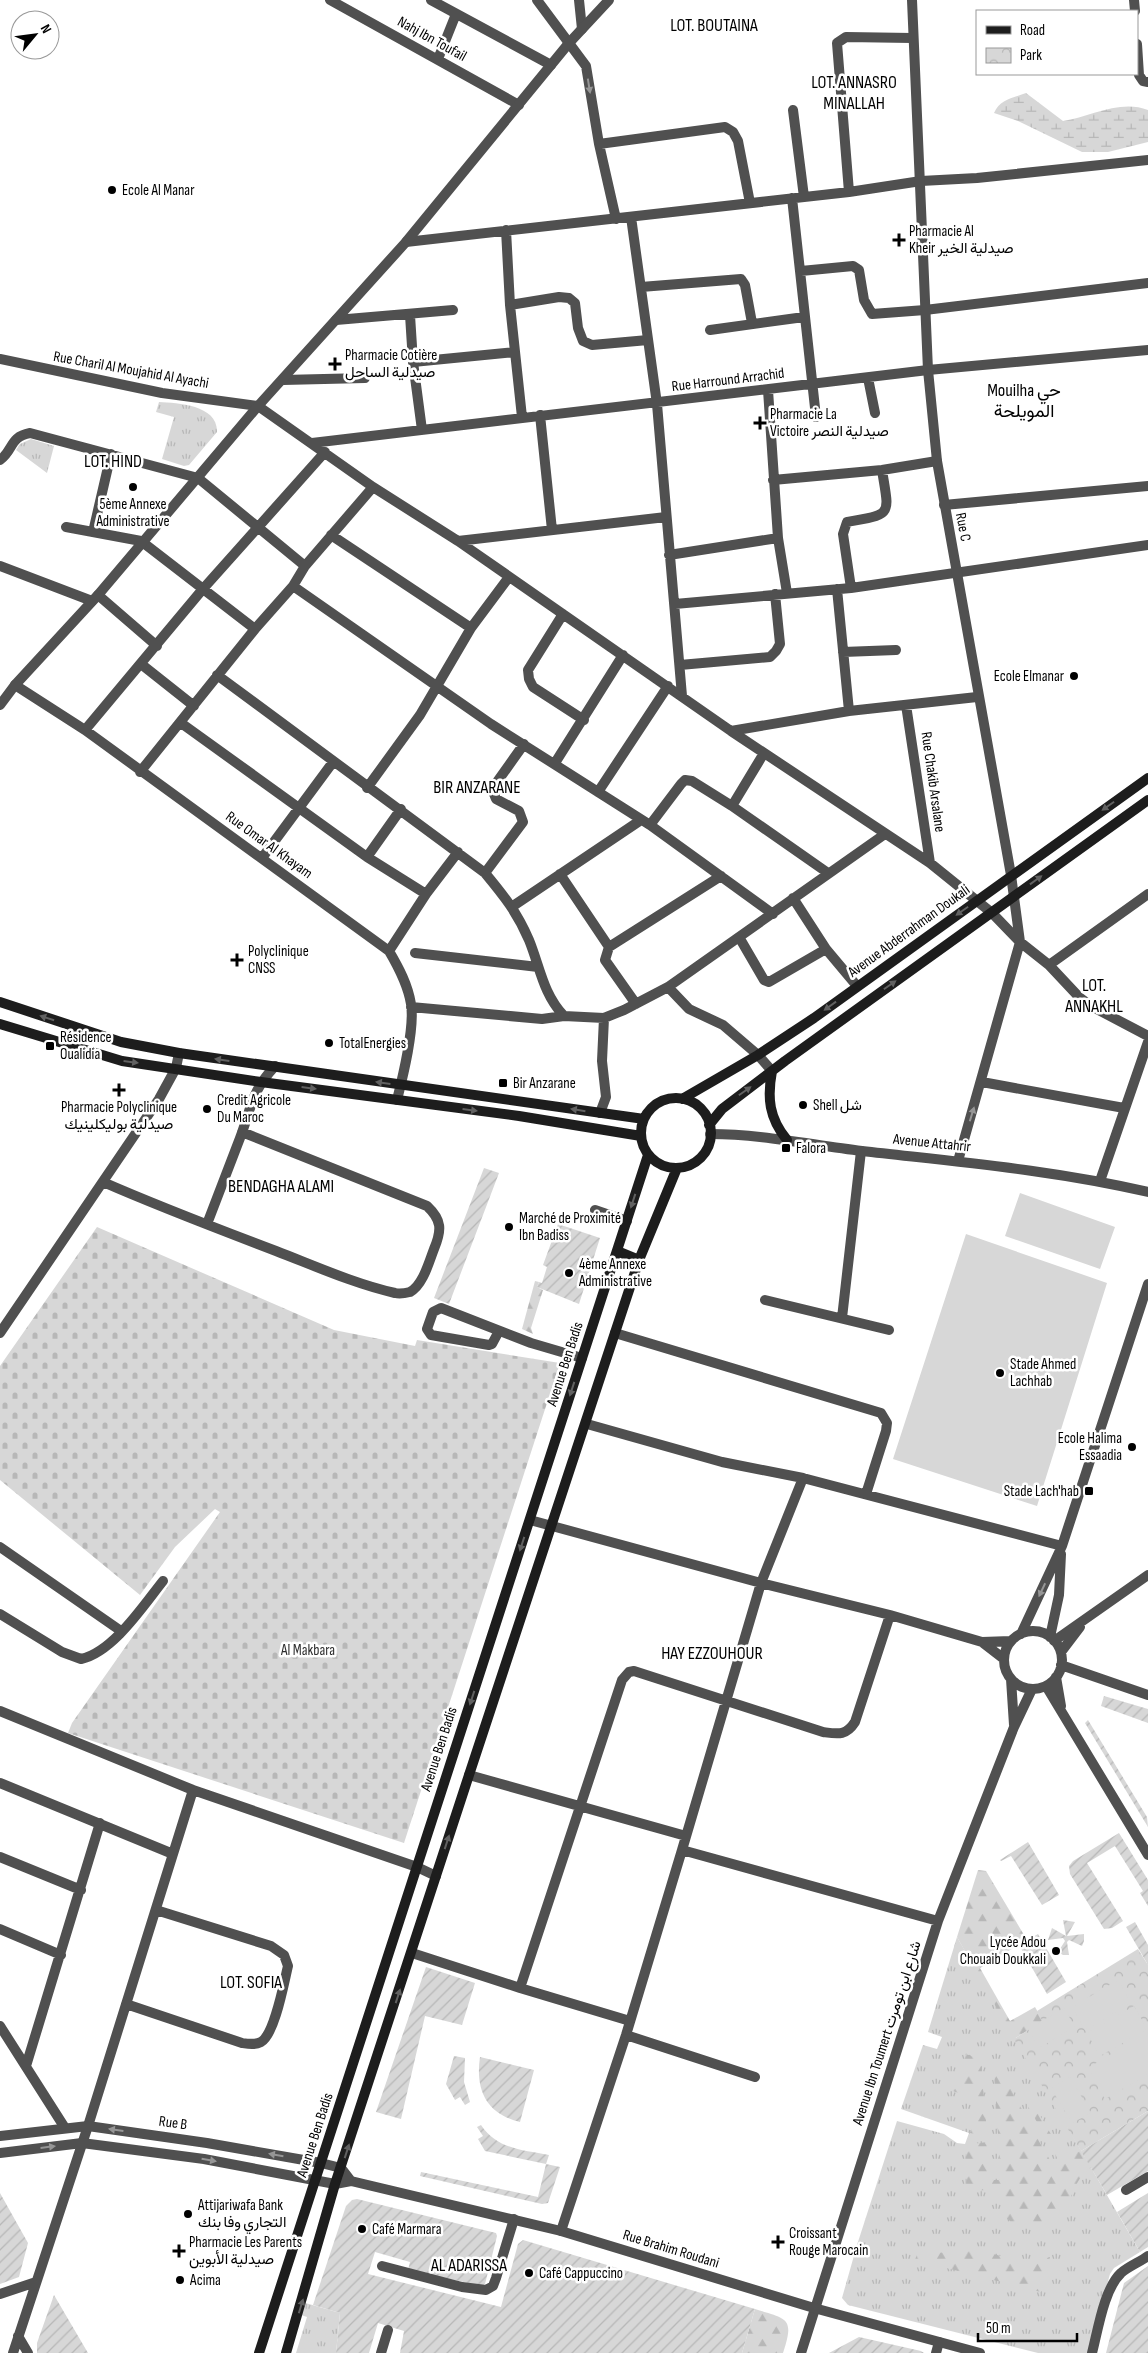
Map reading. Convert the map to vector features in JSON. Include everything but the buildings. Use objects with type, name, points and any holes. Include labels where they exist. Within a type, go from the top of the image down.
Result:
[{"type":"main road","name":"Avenue Abderrahman Doukali","points":[[682,1099],[758,1055],[1148,778]]},
{"type":"main road","points":[[710,1129],[702,1110],[682,1099],[659,1102],[648,1112],[644,1119],[641,1136],[648,1155],[666,1167],[677,1168],[698,1160],[707,1149],[710,1129],[722,1109],[1148,800]]},
{"type":"main road","points":[[0,1002],[122,1042],[179,1053],[644,1119]]},
{"type":"main road","points":[[0,1024],[122,1061],[261,1082],[534,1118],[641,1136]]},
{"type":"main road","points":[[772,1071],[768,1092],[769,1104],[774,1119],[787,1140]]},
{"type":"main road","name":"Avenue Ben Badis","points":[[259,2353],[648,1155]]},
{"type":"main road","points":[[286,2353],[335,2184],[469,1775],[587,1424],[639,1260],[677,1168]]},
{"type":"main road","points":[[617,1251],[639,1260]]},
{"type":"street","name":"Nahj Ibn Toufail","points":[[330,0],[438,58],[519,105]]},
{"type":"street","points":[[431,0],[551,66]]},
{"type":"street","points":[[537,0],[586,66],[599,144],[616,218]]},
{"type":"street","points":[[579,0],[582,29]]},
{"type":"street","points":[[0,705],[15,684],[95,598],[141,541],[198,478],[258,406],[406,242],[569,43],[609,0]]},
{"type":"street","name":"Rue C","points":[[912,0],[912,38],[921,181],[928,370],[937,461],[977,697],[1015,896],[1020,942]]},
{"type":"street","points":[[438,58],[456,14]]},
{"type":"street","points":[[848,192],[837,43],[840,39],[852,36],[912,38]]},
{"type":"street","points":[[1138,60],[1139,75],[1143,81],[1148,82]]},
{"type":"street","points":[[793,110],[804,197]]},
{"type":"street","points":[[599,144],[726,127],[734,132],[738,141],[750,203]]},
{"type":"street","points":[[406,242],[848,192],[921,181],[977,178],[1148,160]]},
{"type":"street","points":[[792,198],[816,417]]},
{"type":"street","points":[[631,217],[657,404],[682,696]]},
{"type":"street","points":[[506,230],[510,304],[522,417]]},
{"type":"street","points":[[801,271],[853,266],[859,270],[864,300],[872,314],[925,310],[1148,283]]},
{"type":"street","points":[[641,287],[741,279],[745,285],[752,324]]},
{"type":"street","points":[[510,304],[559,296],[569,298],[575,303],[578,328],[584,341],[592,345],[648,340]]},
{"type":"street","points":[[336,320],[453,310]]},
{"type":"street","points":[[410,315],[413,362],[422,430]]},
{"type":"street","points":[[710,330],[804,318]]},
{"type":"street","name":"Rue Harround Arrachid","points":[[312,443],[522,417],[657,404],[928,370],[1148,350]]},
{"type":"street","points":[[413,362],[515,352]]},
{"type":"street","name":"Rue Charil Al Moujahid Al Ayachi","points":[[0,359],[162,393],[258,406]]},
{"type":"street","points":[[283,380],[365,378]]},
{"type":"street","points":[[868,378],[875,414]]},
{"type":"street","points":[[768,390],[778,538],[787,593]]},
{"type":"street","points":[[258,406],[373,487],[458,541],[731,731],[930,863],[978,900],[1020,942],[1049,965],[1066,984],[1091,1006],[1148,1036]]},
{"type":"street","points":[[540,415],[552,530]]},
{"type":"street","points":[[0,460],[15,438],[30,433],[198,478],[305,566]]},
{"type":"street","points":[[85,730],[158,646],[202,590],[325,452]]},
{"type":"street","points":[[93,532],[111,454]]},
{"type":"street","points":[[773,480],[882,470],[937,461]]},
{"type":"street","points":[[851,588],[843,534],[844,527],[847,522],[880,516],[886,512],[888,506],[882,470]]},
{"type":"street","points":[[944,505],[1148,486]]},
{"type":"street","points":[[140,772],[255,629],[293,586],[305,566],[331,534],[373,487]]},
{"type":"street","points":[[458,541],[666,517]]},
{"type":"street","points":[[66,527],[141,541],[202,590],[255,629]]},
{"type":"street","points":[[331,534],[471,628]]},
{"type":"street","points":[[670,555],[778,538]]},
{"type":"street","points":[[675,604],[851,588],[1148,545]]},
{"type":"street","points":[[0,566],[95,598],[158,646]]},
{"type":"street","points":[[367,788],[420,715],[471,628],[509,577]]},
{"type":"street","points":[[293,586],[438,685],[491,724],[555,763],[645,823],[773,914]]},
{"type":"street","points":[[838,589],[849,711]]},
{"type":"street","points":[[680,665],[770,656],[780,644],[775,594]]},
{"type":"street","points":[[563,614],[528,670],[528,679],[533,687],[584,720]]},
{"type":"street","points":[[843,652],[896,650]]},
{"type":"street","points":[[555,763],[584,720],[622,655]]},
{"type":"street","points":[[141,664],[194,706]]},
{"type":"street","points":[[218,675],[367,788],[401,809],[485,873],[513,906],[529,941],[546,993],[553,1006],[564,1016]]},
{"type":"street","name":"Rue Omar Al Khayam","points":[[15,684],[85,730],[140,772],[390,951],[407,987],[411,1007],[411,1022],[397,1100]]},
{"type":"street","points":[[598,792],[668,686]]},
{"type":"street","points":[[731,731],[849,711],[977,697]]},
{"type":"street","name":"Rue Chakib Arsalane","points":[[906,705],[930,863]]},
{"type":"street","points":[[181,722],[297,808],[367,857],[426,894]]},
{"type":"street","points":[[485,873],[523,822],[519,811],[496,799],[492,789],[524,744]]},
{"type":"street","points":[[732,806],[764,753]]},
{"type":"street","points":[[262,858],[297,808],[333,762]]},
{"type":"street","points":[[513,906],[560,874],[645,823],[685,780],[692,781],[732,806],[828,873]]},
{"type":"street","points":[[367,857],[401,809]]},
{"type":"street","points":[[411,1007],[542,1019],[564,1016],[604,1018],[668,987],[885,834]]},
{"type":"street","points":[[390,951],[426,894],[458,852]]},
{"type":"street","points":[[560,874],[608,947]]},
{"type":"street","points":[[636,1004],[605,960],[608,947],[720,876]]},
{"type":"street","points":[[1049,965],[1148,894]]},
{"type":"street","points":[[793,898],[826,949],[857,986]]},
{"type":"street","points":[[739,937],[764,980],[769,982],[826,949]]},
{"type":"street","points":[[958,1160],[982,1082],[1020,942]]},
{"type":"street","points":[[415,953],[538,967]]},
{"type":"street","points":[[668,987],[689,1009],[723,1025],[758,1055],[772,1071]]},
{"type":"street","points":[[600,1113],[606,1097],[602,1061],[604,1018]]},
{"type":"street","points":[[1100,1181],[1148,1042]]},
{"type":"street","points":[[0,1333],[159,1099],[176,1068],[179,1053]]},
{"type":"street","points":[[207,1224],[242,1132],[254,1094],[261,1082],[276,1066]]},
{"type":"street","points":[[982,1082],[1124,1108]]},
{"type":"street","name":"Avenue Attahrir","points":[[710,1129],[861,1151],[958,1160],[1100,1181],[1148,1192]]},
{"type":"street","points":[[103,1182],[313,1265],[398,1294],[411,1291],[420,1282],[439,1237],[441,1224],[437,1215],[428,1206],[242,1132]]},
{"type":"street","points":[[842,1318],[861,1151]]},
{"type":"street","points":[[596,1210],[627,1221]]},
{"type":"street","points":[[1021,1634],[1062,1546],[1148,1284]]},
{"type":"street","points":[[765,1300],[889,1330]]},
{"type":"street","points":[[499,1330],[492,1344],[489,1345],[431,1335],[427,1329],[433,1312],[440,1308],[582,1358]]},
{"type":"street","points":[[616,1333],[881,1413],[887,1423],[886,1431],[866,1494]]},
{"type":"street","points":[[587,1424],[722,1462],[803,1478],[1062,1546]]},
{"type":"street","points":[[561,2231],[626,2035],[728,1702],[761,1583],[803,1478]]},
{"type":"street","points":[[530,1520],[761,1583],[890,1615],[982,1642],[1011,1641]]},
{"type":"street","points":[[1052,1639],[1062,1546]]},
{"type":"street","points":[[0,1547],[121,1631]]},
{"type":"street","points":[[1052,1639],[1086,1620],[1148,1574]]},
{"type":"street","points":[[0,1614],[62,1652],[81,1659],[98,1653],[121,1631],[163,1581]]},
{"type":"street","points":[[520,1988],[616,1696],[622,1680],[629,1672],[644,1674],[823,1732],[844,1733],[855,1722],[890,1615]]},
{"type":"street","points":[[1060,1652],[1086,1620]]},
{"type":"street","points":[[1034,1631],[1052,1639],[1060,1652],[1061,1665],[1056,1677],[1046,1686],[1032,1689],[1021,1686],[1011,1679],[1004,1659],[1006,1649],[1011,1641],[1021,1634],[1034,1631]]},
{"type":"street","points":[[982,1642],[1004,1659]]},
{"type":"street","points":[[1061,1665],[1148,1696]]},
{"type":"street","points":[[1056,1677],[1062,1712]]},
{"type":"street","name":"Avenue Ibn Toumert شارع ابن تومرت","points":[[1011,1679],[1014,1727]]},
{"type":"street","points":[[1046,1686],[1148,1855]]},
{"type":"street","name":"Avenue Ibn Toumert شارع ابن تومرت","points":[[801,2353],[938,1921],[1014,1727],[1032,1689]]},
{"type":"street","points":[[0,1711],[193,1790],[417,1867],[436,1876]]},
{"type":"street","points":[[469,1775],[686,1836]]},
{"type":"street","points":[[0,1783],[173,1854]]},
{"type":"street","points":[[13,2353],[88,2126],[193,1790]]},
{"type":"street","points":[[26,2066],[100,1823]]},
{"type":"street","points":[[682,1850],[938,1921]]},
{"type":"street","points":[[0,1857],[81,1890]]},
{"type":"street","points":[[126,2004],[242,2043],[255,2044],[261,2042],[269,2034],[288,1966],[280,1951],[255,1939],[156,1910]]},
{"type":"street","points":[[0,1929],[61,1955]]},
{"type":"street","points":[[412,1953],[630,2021]]},
{"type":"street","points":[[0,2026],[65,2128]]},
{"type":"street","points":[[626,2035],[756,2077]]},
{"type":"street","name":"Rue B","points":[[0,2136],[88,2126],[207,2143],[341,2168]]},
{"type":"street","name":"Rue B","points":[[0,2153],[82,2143],[204,2158],[335,2184]]},
{"type":"street","points":[[335,2184],[351,2181],[341,2168]]},
{"type":"street","points":[[1126,2190],[1148,2177]]},
{"type":"street","name":"Rue Brahim Roudani","points":[[351,2181],[561,2231],[814,2308],[980,2353]]},
{"type":"street","points":[[382,2266],[462,2287],[486,2290],[493,2286],[514,2219]]},
{"type":"street","points":[[1092,2353],[1108,2293],[1115,2280],[1122,2272],[1148,2256]]},
{"type":"street","points":[[0,2294],[36,2282]]},
{"type":"street","points":[[382,2353],[388,2330]]},
{"type":"street","points":[[18,2336],[28,2353]]},
{"type":"street","points":[[936,2353],[939,2342]]},
{"type":"green space","points":[[1026,93],[1063,121],[1116,108],[1137,107],[1148,110],[1148,142],[1108,152],[1082,152],[1018,121],[994,113],[1003,102]]},
{"type":"green space","points":[[159,402],[196,407],[211,416],[216,423],[217,432],[189,465],[184,466],[162,459],[174,417],[156,412]]},
{"type":"green space","points":[[31,439],[54,446],[47,473],[16,450],[20,444]]},
{"type":"green space","points":[[484,1168],[499,1173],[449,1304],[434,1298]]},
{"type":"green space","points":[[1020,1193],[1115,1227],[1100,1269],[1005,1236]]},
{"type":"green space","points":[[558,1224],[600,1238],[579,1304],[537,1287],[539,1282],[542,1283],[547,1267],[543,1265]]},
{"type":"green space","name":"Al Makbara","points":[[97,1227],[334,1330],[415,1346],[417,1340],[560,1363],[404,1843],[68,1733],[72,1723],[220,1512],[215,1509],[175,1547],[140,1595],[0,1480],[0,1366]]},
{"type":"green space","name":"Stade Ahmed Lachhab","points":[[966,1234],[1107,1283],[1037,1506],[893,1459]]},
{"type":"green space","points":[[535,1281],[539,1282],[537,1287],[543,1290],[531,1328],[533,1334],[522,1329]]},
{"type":"green space","points":[[1104,1696],[1148,1709],[1148,1723],[1101,1706]]},
{"type":"green space","points":[[1088,1720],[1147,1817],[1148,1827],[1085,1723]]},
{"type":"green space","points":[[1119,1833],[1148,1880],[1148,1906],[1140,1893],[1143,1891],[1115,1846],[1087,1863],[1123,1921],[1112,1928],[1104,1929],[1070,1874],[1069,1866],[1073,1861]]},
{"type":"green space","points":[[1028,1842],[1059,1895],[1042,1905],[1011,1856],[1000,1860]]},
{"type":"green space","points":[[978,1870],[986,1871],[1027,1940],[980,1968],[1010,2021],[1035,2007],[1043,2021],[1014,2039],[957,1937]]},
{"type":"green space","points":[[1063,1920],[1075,1922],[1067,1936],[1084,1934],[1082,1946],[1069,1940],[1067,1942],[1069,1955],[1063,1955],[1058,1952],[1065,1941],[1063,1938],[1048,1940],[1052,1928],[1066,1936]]},
{"type":"green space","points":[[1135,1922],[1148,1945],[1148,1965],[1126,1927]]},
{"type":"green space","points":[[1038,1934],[1066,1982],[1047,1994],[1019,1945]]},
{"type":"green space","points":[[957,1937],[1140,2252],[1114,2268],[1110,2274],[1088,2353],[1038,2353],[848,2305],[842,2298],[897,2121],[944,2134],[957,2143],[965,2144],[969,2133],[901,2109],[923,2045],[937,2049],[942,2037],[928,2032]]},
{"type":"green space","points":[[1138,1949],[1148,1965],[1148,2111],[1081,2151],[1014,2039],[1042,2021],[1037,2011]]},
{"type":"green space","points":[[426,1967],[475,1983],[462,2025],[425,2016],[401,2119],[376,2112]]},
{"type":"green space","points":[[1118,1980],[1131,2003],[1085,2030],[1072,2007]]},
{"type":"green space","points":[[1134,2006],[1147,2029],[1100,2056],[1087,2033]]},
{"type":"green space","points":[[1064,2008],[1075,2027],[1039,2048],[1028,2029]]},
{"type":"green space","points":[[1148,2032],[1148,2074],[1105,2099],[1088,2068]]},
{"type":"green space","points":[[966,2054],[979,2059],[981,2065],[987,2132],[978,2135],[970,2133],[979,2104],[975,2102],[976,2099],[953,2091]]},
{"type":"green space","points":[[454,2056],[465,2058],[464,2082],[470,2102],[465,2105],[460,2097],[455,2100],[446,2084]]},
{"type":"green space","points":[[480,2057],[534,2070],[520,2122],[499,2113],[486,2099],[480,2080]]},
{"type":"green space","points":[[993,2057],[1051,2162],[1054,2164],[1059,2161],[1025,2101],[1030,2098],[1060,2150],[1069,2155],[1081,2151],[1091,2167],[1076,2185],[1059,2221],[1029,2226],[1012,2224],[1004,2213],[1004,2201],[989,2201],[988,2190],[967,2191],[965,2145],[987,2142],[992,2180],[1001,2180]]},
{"type":"green space","points":[[1070,2077],[1091,2113],[1072,2123],[1051,2088]]},
{"type":"green space","points":[[1148,2111],[1148,2171],[1107,2195],[1081,2151]]},
{"type":"green space","points":[[481,2125],[487,2133],[502,2144],[520,2150],[549,2155],[546,2164],[485,2151],[478,2139],[483,2136],[477,2127]]},
{"type":"green space","points":[[546,2164],[560,2167],[548,2203],[542,2204],[420,2176],[421,2172],[538,2197]]},
{"type":"green space","points":[[0,2193],[28,2243],[19,2277],[0,2284]]},
{"type":"green space","points":[[1148,2193],[1148,2247],[1140,2252],[1117,2212]]},
{"type":"green space","points":[[357,2199],[496,2233],[497,2236],[485,2284],[482,2286],[408,2270],[410,2262],[375,2252],[368,2274],[501,2307],[518,2244],[523,2240],[755,2309],[742,2353],[400,2353],[404,2331],[378,2323],[369,2353],[336,2353],[340,2313],[313,2305],[346,2206],[352,2200]]},
{"type":"green space","points":[[967,2251],[986,2252],[1028,2263],[1050,2257],[1041,2292],[915,2260],[917,2254]]},
{"type":"green space","points":[[1148,2266],[1148,2353],[1106,2353],[1124,2283]]},
{"type":"green space","points":[[54,2295],[88,2353],[37,2353],[37,2343]]},
{"type":"green space","points":[[302,2302],[340,2313],[336,2353],[296,2353],[307,2317],[298,2314]]},
{"type":"green space","points":[[755,2309],[775,2315],[786,2321],[788,2332],[783,2353],[742,2353]]},
{"type":"green space","points":[[859,2337],[921,2351],[924,2353],[829,2353]]},
{"type":"place","name":"Ecole Al Manar","points":[[112,190]]},
{"type":"place","name":"Pharmacie Al Kheir صيدلية الخير","points":[[899,240]]},
{"type":"place","name":"Pharmacie Cotière صيدلية الساحل","points":[[335,364]]},
{"type":"place","name":"Pharmacie La Victoire صيدلية النصر","points":[[760,423]]},
{"type":"place","name":"5ème Annexe Administrative","points":[[133,487]]},
{"type":"place","name":"Ecole Elmanar","points":[[1074,676]]},
{"type":"place","name":"Polyclinique CNSS","points":[[237,960]]},
{"type":"place","name":"TotalEnergies","points":[[329,1043]]},
{"type":"place","name":"Résidence Oualidia","points":[[50,1046]]},
{"type":"place","name":"Bir Anzarane","points":[[503,1083]]},
{"type":"place","name":"Pharmacie Polyclinique صيدلية بوليكلينيك","points":[[119,1090]]},
{"type":"place","name":"Shell شل","points":[[803,1105]]},
{"type":"place","name":"Credit Agricole Du Maroc","points":[[207,1109]]},
{"type":"place","name":"Falora","points":[[786,1148]]},
{"type":"place","name":"Marché de Proximité Ibn Badiss","points":[[509,1227]]},
{"type":"place","name":"4ème Annexe Administrative","points":[[569,1273]]},
{"type":"place","name":"Stade Ahmed Lachhab","points":[[1000,1373]]},
{"type":"place","name":"Ecole Halima Essaadia","points":[[1132,1447]]},
{"type":"place","name":"Stade Lach'hab","points":[[1089,1491]]},
{"type":"place","name":"Lycée Adou Chouaib Doukkali","points":[[1056,1951]]},
{"type":"place","name":"Attijariwafa Bank التجاري وفا بنك","points":[[188,2214]]},
{"type":"place","name":"Café Marmara","points":[[362,2229]]},
{"type":"place","name":"Croissant Rouge Marocain","points":[[778,2242]]},
{"type":"place","name":"Pharmacie Les Parents صيدلية الأبوين","points":[[179,2251]]},
{"type":"place","name":"Café Cappuccino","points":[[529,2273]]},
{"type":"place","name":"Acima","points":[[180,2280]]},
{"type":"district","name":"LOT. BOUTAINA","points":[[714,25]]},
{"type":"district","name":"LOT. ANNASRO MINALLAH","points":[[854,92]]},
{"type":"district","name":"Mouilha حي المويلحة","points":[[1024,400]]},
{"type":"district","name":"LOT. HIND","points":[[113,461]]},
{"type":"district","name":"BIR ANZARANE","points":[[477,787]]},
{"type":"district","name":"LOT. ANNAKHL","points":[[1094,995]]},
{"type":"district","name":"BENDAGHA ALAMI","points":[[281,1186]]},
{"type":"district","name":"HAY EZZOUHOUR","points":[[712,1653]]},
{"type":"district","name":"LOT. SOFIA","points":[[251,1982]]},
{"type":"district","name":"AL ADARISSA","points":[[469,2265]]}]
